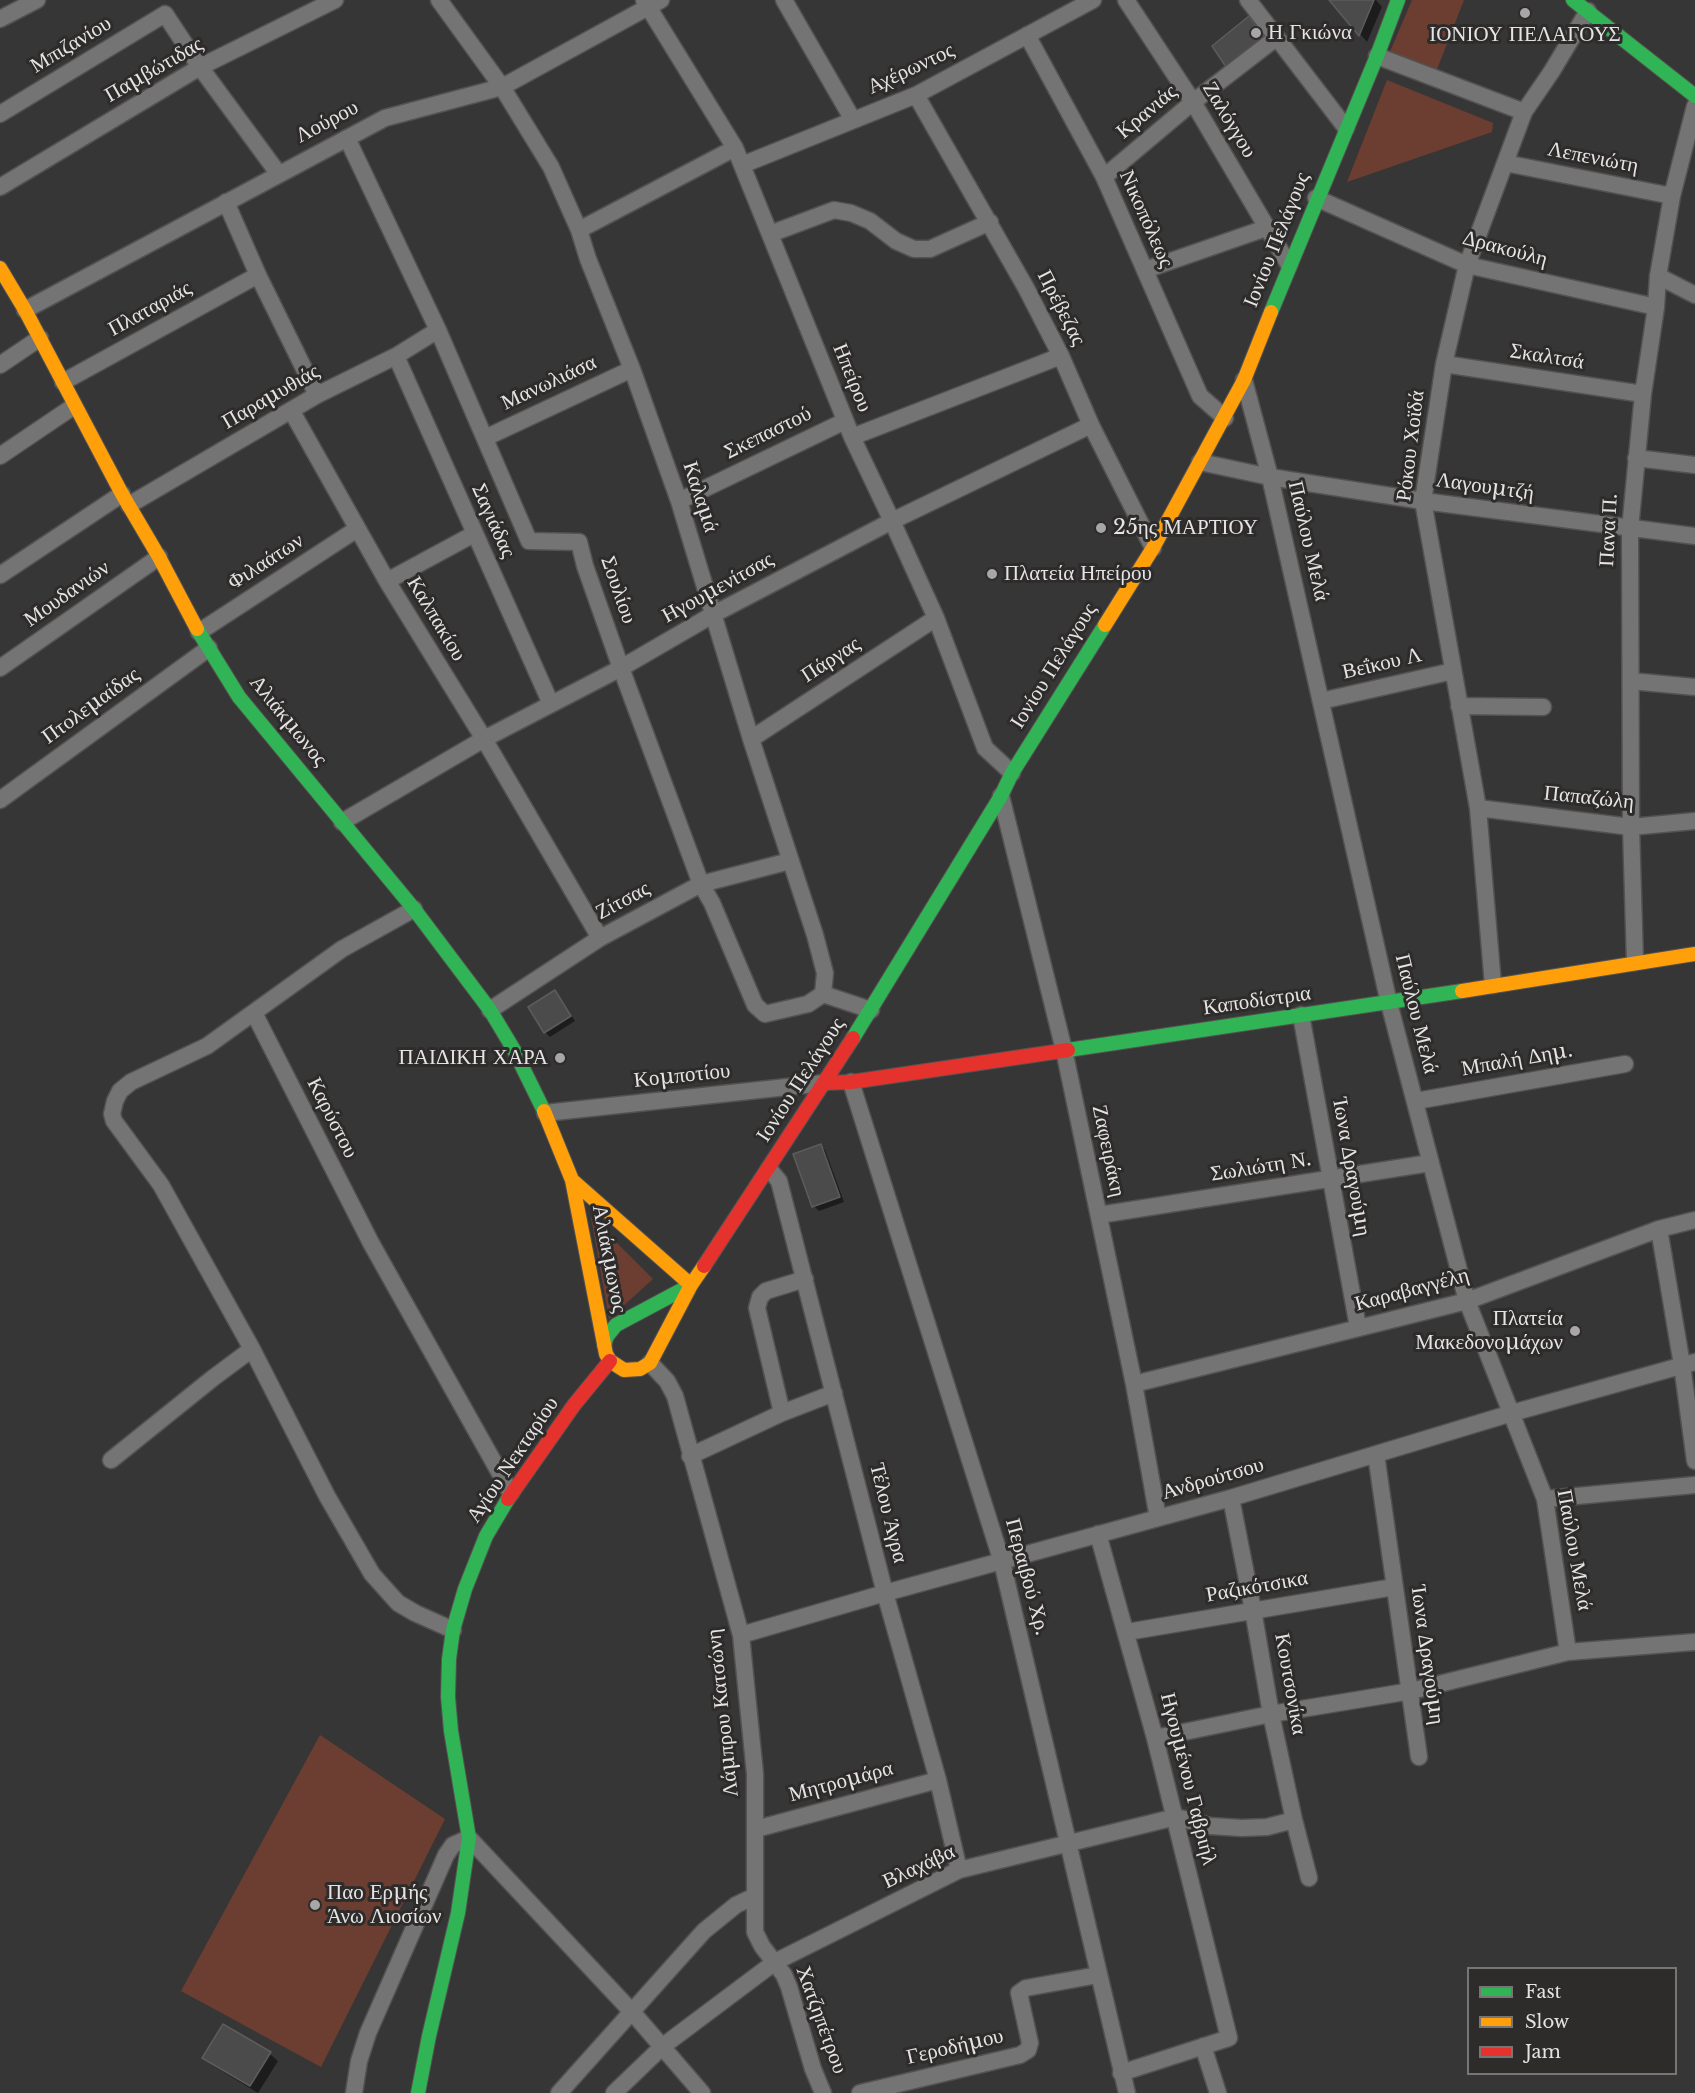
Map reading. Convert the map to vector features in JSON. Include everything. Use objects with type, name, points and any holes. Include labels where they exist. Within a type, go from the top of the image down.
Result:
[{"type":"street","points":[[0,19],[37,0]]},
{"type":"street","name":"Παμβώτιδας","points":[[0,187],[200,67],[335,0]]},
{"type":"street","name":"Καλαμά","points":[[439,0],[502,87],[551,167],[579,230],[679,501],[825,973],[823,994]]},
{"type":"street","points":[[784,0],[853,120]]},
{"type":"street","name":"Αχέρωντος","points":[[742,165],[916,95],[1093,0]]},
{"type":"street","name":"Ζαλόγγου","points":[[1126,0],[1193,102],[1289,265]]},
{"type":"street","points":[[1248,0],[1346,128]]},
{"type":"street","points":[[1573,0],[1695,96]]},
{"type":"street","name":"Λούρου","points":[[25,310],[385,117],[502,87],[651,2]]},
{"type":"street","name":"Ηπείρου","points":[[651,2],[735,148],[845,421],[936,618],[985,748],[1012,773]]},
{"type":"street","name":"Ιονίου Πελάγους","points":[[691,1285],[871,1010],[1001,796],[1012,773],[1153,548],[1225,418],[1244,380],[1316,198],[1377,56],[1395,2]]},
{"type":"street","name":"Ρόκου Χοϊδά","points":[[1493,985],[1478,808],[1423,501],[1444,364],[1467,266],[1524,112],[1588,11]]},
{"type":"street","name":"Μπιζανίου","points":[[0,114],[165,14],[200,67]]},
{"type":"street","name":"Νικοπόλεως","points":[[1027,35],[1104,177],[1200,396],[1225,418]]},
{"type":"street","name":"Κρανιάς","points":[[1104,177],[1193,102],[1276,38]]},
{"type":"street","points":[[1377,56],[1524,112]]},
{"type":"street","points":[[200,67],[278,173]]},
{"type":"street","name":"Πρέβεζας","points":[[916,95],[990,222],[1061,356],[1091,425],[1153,548]]},
{"type":"street","name":"Πανα Π.","points":[[1635,962],[1629,529],[1658,276],[1672,196],[1695,106]]},
{"type":"street","name":"Σουλίου","points":[[346,138],[438,330],[529,541],[579,542],[585,566],[621,669],[701,884],[712,903],[755,1005],[765,1014],[808,1004],[823,994]]},
{"type":"street","points":[[579,230],[735,148]]},
{"type":"street","name":"Λεπενιώτη","points":[[1505,163],[1672,196]]},
{"type":"street","name":"Δρακούλη","points":[[1316,198],[1467,266],[1656,307]]},
{"type":"street","points":[[226,202],[258,275],[318,395]]},
{"type":"street","points":[[770,234],[834,210],[851,213],[870,221],[896,241],[914,249],[930,249],[990,222]]},
{"type":"street","points":[[1145,270],[1266,228]]},
{"type":"street","name":"Αλιάκμωνος","points":[[1,272],[25,310],[74,406],[199,632],[239,698],[414,909],[490,1010],[514,1050],[572,1180],[604,1345]]},
{"type":"street","name":"Πλαταριάς","points":[[63,382],[258,275]]},
{"type":"street","points":[[1658,276],[1695,295]]},
{"type":"street","name":"Παραμυθιάς","points":[[0,575],[126,500],[318,395],[396,356],[438,330]]},
{"type":"street","points":[[0,365],[40,338]]},
{"type":"street","name":"Σαγιάδας","points":[[396,356],[551,704]]},
{"type":"street","points":[[852,437],[1061,356]]},
{"type":"street","name":"Σκαλτσά","points":[[1444,364],[1643,394]]},
{"type":"street","name":"Μανωλιάσα","points":[[485,438],[632,369]]},
{"type":"street","name":"Παύλου Μελά","points":[[1244,380],[1270,477],[1389,1003],[1467,1301],[1545,1499],[1568,1652]]},
{"type":"street","points":[[0,456],[74,406]]},
{"type":"street","name":"Καλπακίου","points":[[291,410],[387,581],[484,740],[600,938]]},
{"type":"street","name":"Σκεπαστού","points":[[679,501],[845,421]]},
{"type":"street","name":"Ηγουμενίτσας","points":[[342,822],[484,740],[621,669],[714,615],[892,521],[1091,425]]},
{"type":"street","points":[[1636,458],[1695,465]]},
{"type":"street","name":"Λαγουμτζή","points":[[1200,462],[1270,477],[1423,501],[1695,536]]},
{"type":"street","name":"Φιλαάτων","points":[[199,632],[357,529]]},
{"type":"street","points":[[387,581],[474,534]]},
{"type":"street","name":"Μουδανιών","points":[[0,668],[159,557]]},
{"type":"street","name":"Πάργας","points":[[751,739],[936,618]]},
{"type":"street","name":"Πτολεμαίδας","points":[[0,800],[209,648]]},
{"type":"street","name":"Βεΐκου Λ","points":[[1321,701],[1453,671]]},
{"type":"street","points":[[1630,681],[1695,687]]},
{"type":"street","points":[[1459,706],[1543,707]]},
{"type":"street","name":"Ζαφειράκη","points":[[1001,796],[1064,1050],[1134,1384],[1158,1518]]},
{"type":"street","name":"Παπαζώλη","points":[[1478,808],[1632,827],[1695,821]]},
{"type":"street","name":"Ζίτσας","points":[[490,1010],[600,938],[701,884],[790,861]]},
{"type":"street","points":[[414,909],[342,949],[207,1046],[131,1082],[120,1091],[112,1114],[114,1121],[161,1185],[252,1349],[327,1496],[372,1574],[398,1603],[453,1630]]},
{"type":"street","name":"Καποδίστρια","points":[[824,1083],[851,1082],[1389,1003],[1695,954]]},
{"type":"street","points":[[823,994],[871,1010]]},
{"type":"street","name":"Καρύστου","points":[[254,1013],[371,1243],[511,1493]]},
{"type":"street","name":"Ίωνα Δραγούμη","points":[[1301,1015],[1358,1328]]},
{"type":"street","name":"Μπαλή Δημ.","points":[[1416,1101],[1625,1064]]},
{"type":"street","name":"Περαιβού Χρ.","points":[[851,1082],[1002,1562],[1127,2093]]},
{"type":"street","name":"Κομποτίου","points":[[544,1113],[824,1083]]},
{"type":"street","name":"Σωλιώτη Ν.","points":[[1099,1215],[1430,1163]]},
{"type":"street","name":"Τέλου Άγρα","points":[[769,1169],[779,1180],[885,1593],[938,1780],[960,1870]]},
{"type":"street","name":"Αλιάκμωνος","points":[[572,1180],[691,1285]]},
{"type":"street","name":"Καραβαγγέλη","points":[[1134,1384],[1467,1301],[1659,1229],[1695,1220]]},
{"type":"street","points":[[1659,1229],[1689,1364],[1695,1461]]},
{"type":"street","points":[[782,1413],[757,1308],[760,1297],[766,1291],[805,1279]]},
{"type":"street","points":[[691,1285],[650,1362],[640,1369],[631,1371],[617,1367],[610,1362],[604,1345],[611,1329],[616,1324],[691,1285]]},
{"type":"street","points":[[111,1460],[252,1349]]},
{"type":"street","name":"Αγίου Νεκταρίου","points":[[418,2092],[458,1913],[469,1838],[451,1731],[448,1697],[449,1659],[453,1630],[465,1589],[486,1536],[511,1493],[574,1405],[610,1362]]},
{"type":"street","name":"Λάμπρου Κατσώνη","points":[[650,1362],[667,1381],[675,1396],[741,1635],[755,1774],[755,1932],[762,1946],[775,1962]]},
{"type":"street","name":"Ανδρούτσου","points":[[741,1635],[1230,1498],[1512,1413],[1689,1364]]},
{"type":"street","points":[[690,1456],[782,1413],[834,1393]]},
{"type":"street","name":"Ίωνα Δραγούμη","points":[[1376,1454],[1419,1757]]},
{"type":"street","points":[[1545,1499],[1695,1485]]},
{"type":"street","name":"Κουτσονίκα","points":[[1230,1498],[1271,1714],[1309,1878]]},
{"type":"street","name":"Ηγουμένου Γαβριήλ","points":[[1098,1534],[1127,1632],[1176,1817],[1229,2038],[1203,2046]]},
{"type":"street","name":"Ραζικότσικα","points":[[1127,1632],[1394,1587]]},
{"type":"street","points":[[1155,1738],[1271,1714],[1411,1691],[1568,1652],[1695,1642]]},
{"type":"street","name":"Μητρομάρα","points":[[756,1829],[938,1780]]},
{"type":"street","name":"Βλαχάβα","points":[[620,2091],[663,2046],[775,1962],[960,1870],[1176,1817],[1210,1826],[1242,1828],[1267,1827],[1294,1820]]},
{"type":"street","points":[[354,2093],[359,2061],[368,2033],[446,1856],[453,1845],[469,1838],[633,2013],[702,2093]]},
{"type":"street","points":[[559,2093],[704,1931],[736,1905],[755,1896]]},
{"type":"street","name":"Χατζηπέτρου","points":[[775,1962],[789,1987],[813,2069],[823,2093]]},
{"type":"street","name":"Γεροδήμου","points":[[860,2093],[1020,2055],[1028,2050],[1030,2043],[1019,1993],[1026,1988],[1098,1975]]},
{"type":"street","points":[[1121,2073],[1203,2046],[1218,2093]]},
{"type":"shaded area","points":[[1412,0],[1464,0],[1436,72],[1389,54]]},
{"type":"shaded area","points":[[1387,80],[1493,123],[1492,132],[1347,182]]},
{"type":"shaded area","points":[[591,1217],[653,1279],[609,1319]]},
{"type":"shaded area","name":"Παο Ερμής Άνω Λιοσίων","points":[[320,1735],[445,1819],[321,2067],[181,1991]]},
{"type":"building","points":[[1329,0],[1374,0],[1359,36]]},
{"type":"building","points":[[1249,16],[1267,40],[1228,70],[1212,46]]},
{"type":"building","points":[[555,990],[571,1016],[544,1033],[528,1007]]},
{"type":"building","points":[[821,1144],[840,1197],[812,1207],[793,1154]]},
{"type":"building","points":[[223,2024],[271,2052],[250,2086],[202,2058]]},
{"type":"traffic: fast","points":[[1271,312],[1398,0]]},
{"type":"traffic: fast","points":[[1573,0],[1695,96]]},
{"type":"traffic: fast","points":[[853,1038],[1001,796],[1012,773],[1105,625]]},
{"type":"traffic: fast","points":[[197,629],[239,697],[414,909],[490,1010],[514,1050],[544,1111]]},
{"type":"traffic: fast","points":[[1068,1050],[1462,991]]},
{"type":"traffic: fast","points":[[604,1345],[607,1336],[616,1325],[691,1285]]},
{"type":"traffic: fast","points":[[418,2093],[458,1913],[469,1838],[451,1731],[448,1697],[449,1659],[453,1630],[465,1589],[486,1536],[508,1499]]},
{"type":"traffic: slow","points":[[0,268],[25,310],[122,494],[197,629]]},
{"type":"traffic: slow","points":[[1105,625],[1153,548],[1244,380],[1271,312]]},
{"type":"traffic: slow","points":[[1462,991],[1695,954]]},
{"type":"traffic: slow","points":[[544,1111],[572,1180],[606,1354],[610,1361],[624,1370],[640,1369],[650,1363],[691,1285],[704,1266]]},
{"type":"traffic: slow","points":[[572,1180],[691,1285]]},
{"type":"traffic: jam","points":[[704,1266],[853,1038]]},
{"type":"traffic: jam","points":[[824,1083],[851,1082],[1068,1050]]},
{"type":"traffic: jam","points":[[508,1499],[574,1405],[610,1361]]},
{"type":"place","name":"ΙΟΝΙΟΥ ΠΕΛΑΓΟΥΣ","points":[[1525,13]]},
{"type":"place","name":"Η Γκιώνα","points":[[1256,33]]},
{"type":"place","name":"25ης ΜΑΡΤΙΟΥ","points":[[1101,528]]},
{"type":"place","name":"Πλατεία Ηπείρου","points":[[992,574]]},
{"type":"place","name":"ΠΑΙΔΙΚΗ ΧΑΡΑ","points":[[560,1058]]},
{"type":"place","name":"Πλατεία Μακεδονομάχων","points":[[1575,1331]]},
{"type":"place","name":"Παο Ερμής Άνω Λιοσίων","points":[[315,1905]]}]
